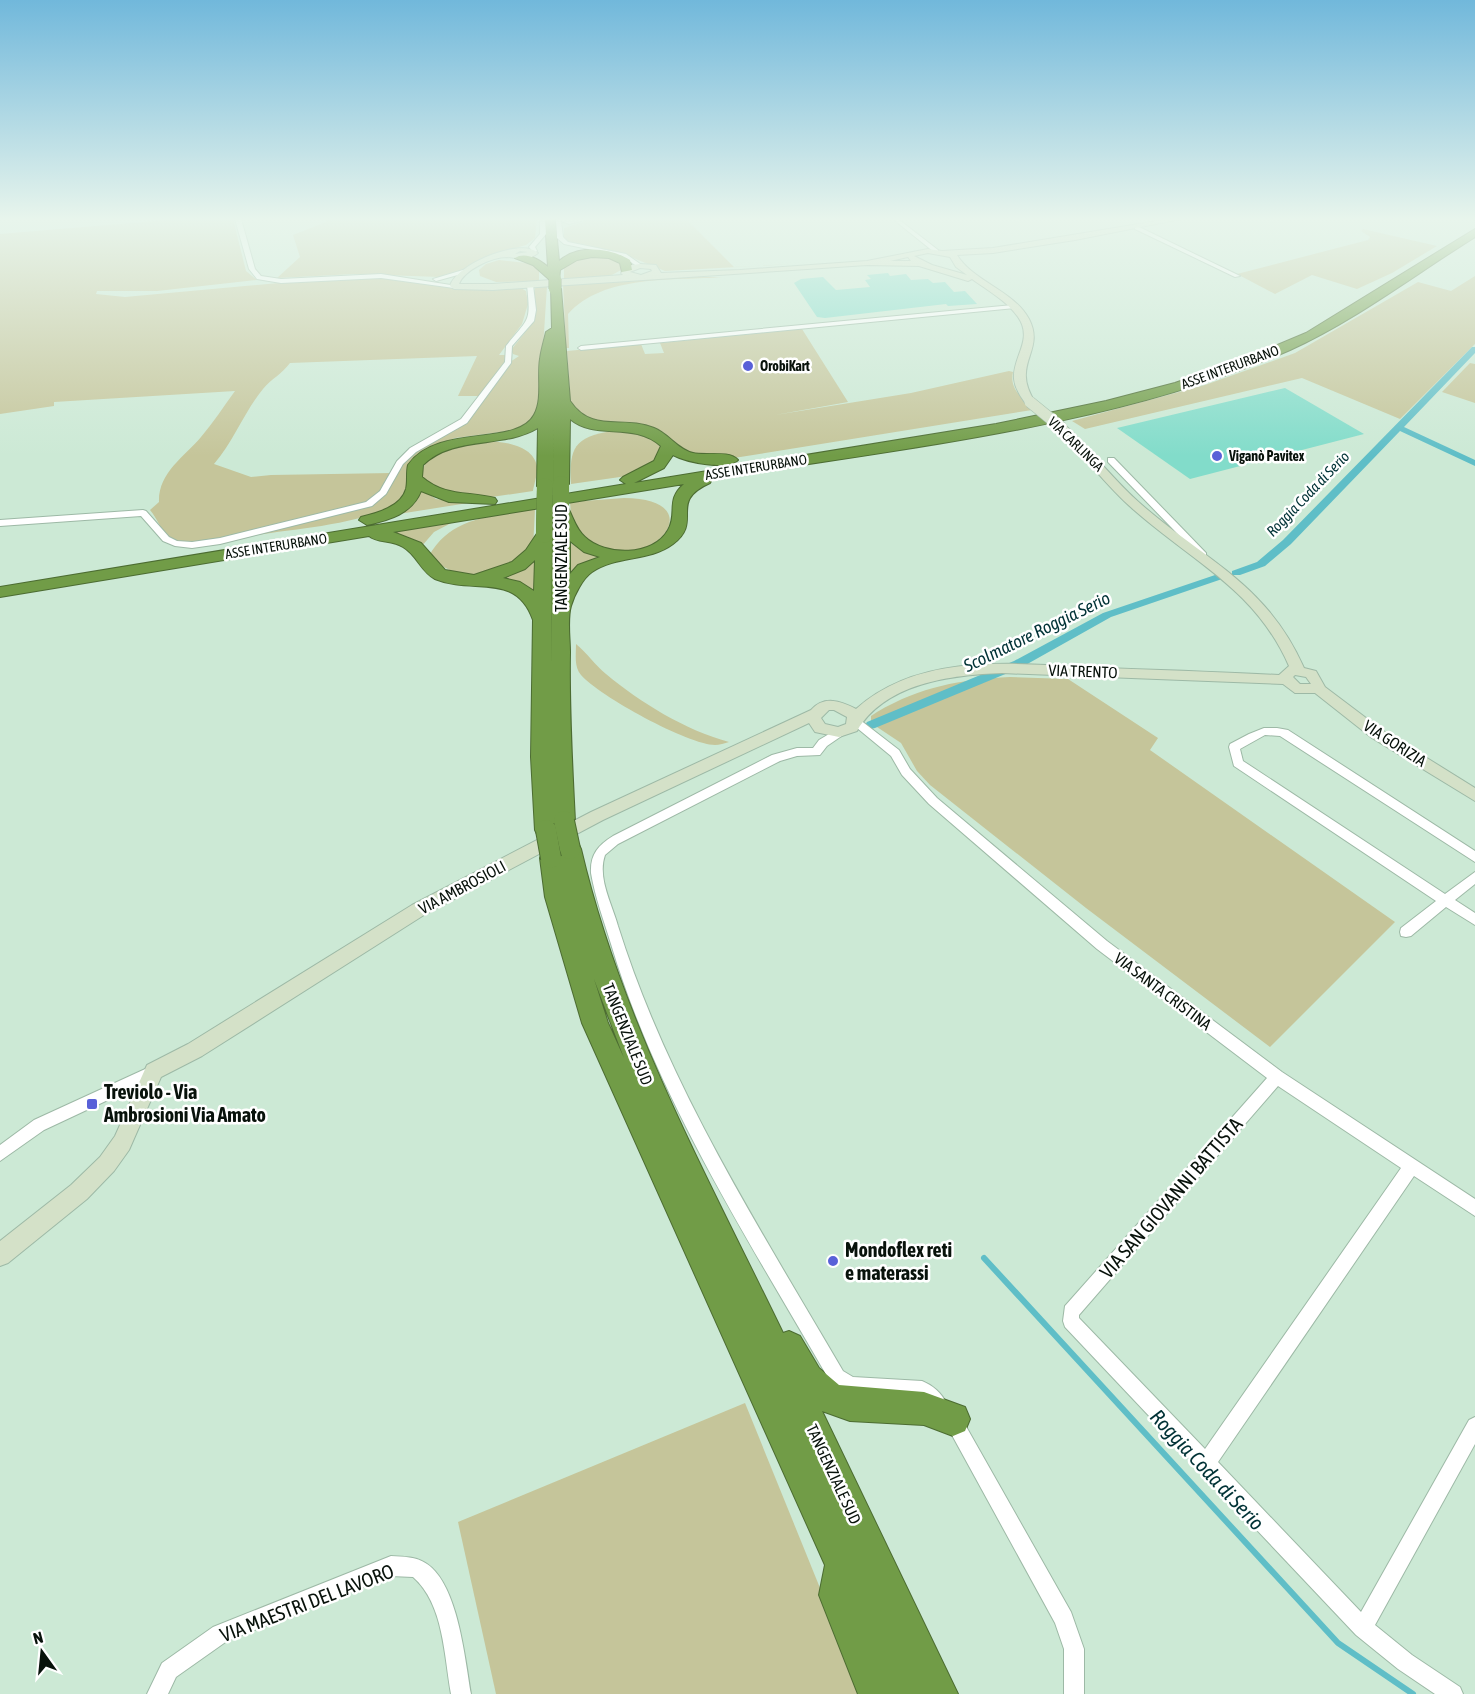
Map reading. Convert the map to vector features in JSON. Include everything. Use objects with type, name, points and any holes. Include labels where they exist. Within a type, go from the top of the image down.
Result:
[{"type":"highway","points":[[555,298],[555,315]]},
{"type":"highway","name":"ASSE INTERURBANO","points":[[488,507],[567,503],[735,466],[1040,413],[1170,381],[1295,334],[1354,298]]},
{"type":"highway","name":"ASSE INTERURBANO","points":[[0,583],[300,538],[488,507],[626,480],[735,466],[1049,418],[1182,384],[1284,348],[1317,331],[1370,298]]},
{"type":"highway","name":"TANGENZIALE SUD","points":[[555,315],[546,370],[546,393],[553,485],[567,503],[552,618],[543,764],[558,840],[618,1016],[939,1694]]},
{"type":"highway","name":"TANGENZIALE SUD","points":[[552,618],[544,535],[553,485],[563,401],[562,359],[555,315]]},
{"type":"highway","points":[[300,538],[372,519],[396,510],[412,495],[414,478],[420,461],[443,446],[466,440],[512,434],[532,425],[540,418],[546,393]]},
{"type":"highway","points":[[563,401],[570,415],[580,421],[652,432],[668,446],[691,458],[735,466]]},
{"type":"highway","points":[[553,485],[567,451],[574,442],[588,434],[622,427]]},
{"type":"highway","points":[[492,438],[528,447],[553,485]]},
{"type":"highway","points":[[626,480],[660,466],[666,457],[668,446]]},
{"type":"highway","points":[[300,538],[387,536],[406,541],[421,552],[424,562],[443,576],[505,584],[521,590],[552,618],[570,583],[579,572],[595,563],[649,551],[671,538],[679,527],[678,503],[683,493],[697,483],[735,466]]},
{"type":"highway","points":[[414,478],[424,488],[442,497],[488,507]]},
{"type":"highway","points":[[628,555],[609,554],[582,546],[567,528],[567,503],[628,494],[663,502],[680,518]]},
{"type":"highway","points":[[421,552],[433,536],[449,525],[488,507]]},
{"type":"highway","points":[[474,580],[500,574],[526,561],[544,535]]},
{"type":"highway","name":"ASSE INTERURBANO","points":[[0,592],[300,538]]},
{"type":"highway","name":"TANGENZIALE SUD","points":[[558,840],[557,897],[595,1023],[903,1694]]},
{"type":"highway","points":[[657,1102],[691,1149],[798,1367],[816,1390],[845,1404],[913,1407],[932,1410],[953,1419]]},
{"type":"highway","points":[[843,1565],[837,1595],[877,1694]]},
{"type":"street","points":[[0,523],[142,513],[166,539],[175,543],[192,545],[220,541],[369,504],[383,492],[400,463],[413,450],[464,421],[509,362],[509,346],[529,324],[532,317],[531,298]]},
{"type":"street","name":"VIA CARLINGA","points":[[1002,298],[1024,318],[1030,336],[1018,377],[1019,388],[1030,402],[1062,428],[1147,516],[1230,577]]},
{"type":"street","points":[[581,348],[1013,307]]},
{"type":"street","points":[[1111,460],[1203,555]]},
{"type":"street","name":"VIA GORIZIA","points":[[1230,577],[1270,615],[1298,670],[1316,677],[1319,685],[1317,688]]},
{"type":"street","name":"VIA TRENTO","points":[[885,696],[835,727],[826,706],[843,707],[885,696],[948,674],[995,670],[1040,669],[1285,680]]},
{"type":"street","points":[[1285,680],[1286,673],[1298,670]]},
{"type":"street","name":"VIA GORIZIA","points":[[1285,680],[1300,689],[1317,688],[1377,734],[1475,795]]},
{"type":"street","points":[[843,707],[851,711],[816,752],[797,752],[776,758],[617,839],[605,846],[596,868],[613,934],[641,1013],[678,1092],[732,1193],[837,1377],[851,1386],[922,1390],[953,1419],[1064,1619],[1074,1649],[1074,1694]]},
{"type":"street","name":"VIA AMBROSIOLI","points":[[154,1071],[188,1054],[418,910],[597,816],[785,729],[835,727]]},
{"type":"street","name":"VIA SANTA CRISTINA","points":[[835,727],[880,741],[895,753],[906,772],[933,801],[1102,945],[1277,1077],[1475,1208]]},
{"type":"street","points":[[1475,857],[1284,733],[1273,729],[1262,730],[1234,747],[1238,763],[1475,920]]},
{"type":"street","points":[[1406,932],[1475,877]]},
{"type":"street","points":[[0,1154],[39,1125],[154,1071]]},
{"type":"street","points":[[0,1255],[79,1192],[107,1164],[122,1143],[154,1071]]},
{"type":"street","name":"VIA SAN GIOVANNI BATTISTA","points":[[1206,1463],[1071,1321],[1071,1312],[1277,1077]]},
{"type":"street","points":[[1412,1166],[1206,1463],[1364,1628],[1405,1662],[1453,1694]]},
{"type":"street","points":[[1364,1628],[1475,1426]]},
{"type":"street","name":"VIA MAESTRI DEL LAVORO","points":[[157,1694],[169,1670],[220,1634],[391,1566],[411,1567],[422,1572],[433,1584],[444,1608],[461,1694]]},
{"type":"green space","points":[[0,298],[527,298],[528,304],[522,324],[499,355],[507,355],[507,362],[481,396],[458,396],[477,356],[290,363],[266,385],[256,398],[214,464],[251,477],[392,473],[382,492],[368,504],[266,530],[206,541],[184,542],[171,539],[150,510],[159,502],[167,474],[205,432],[235,391],[54,402],[54,406],[0,414]]},
{"type":"green space","points":[[533,298],[546,298],[539,410],[527,425],[516,430],[455,438],[428,449],[411,491],[394,505],[377,512],[358,519],[257,535],[372,505],[402,463],[416,450],[452,432],[465,422],[510,362],[519,356],[513,354],[511,350],[535,320]]},
{"type":"green space","points":[[564,298],[589,298],[568,314],[569,348],[566,348]]},
{"type":"green space","points":[[1390,298],[1475,298],[1475,344],[1400,419],[1302,378],[1085,429],[1072,421],[1205,385],[1295,353]]},
{"type":"green space","points":[[802,329],[848,402],[775,415],[911,393],[1009,371],[1013,372],[1015,389],[1032,410],[734,458],[692,455],[671,441],[592,423],[571,409],[567,351],[641,344],[645,354],[664,353],[660,343]]},
{"type":"green space","points":[[1470,363],[1475,364],[1475,403],[1442,392]]},
{"type":"green space","points":[[612,431],[641,432],[662,444],[660,460],[627,476],[571,484],[571,461],[576,446],[589,437]]},
{"type":"green space","points":[[488,441],[517,446],[530,453],[537,466],[533,491],[485,498],[452,497],[422,479],[423,468],[436,454],[456,446]]},
{"type":"green space","points":[[417,486],[436,499],[468,503],[386,516]]},
{"type":"green space","points":[[624,498],[651,502],[666,510],[670,521],[665,533],[653,544],[636,551],[615,552],[590,545],[572,528],[570,502]]},
{"type":"green space","points":[[535,509],[533,549],[529,555],[478,574],[454,572],[429,556],[438,543],[461,525],[489,516]]},
{"type":"green space","points":[[457,520],[434,532],[421,547],[377,534]]},
{"type":"green space","points":[[567,541],[585,551],[613,556],[570,575]]},
{"type":"green space","points":[[538,556],[537,596],[526,586],[494,580],[521,571]]},
{"type":"green space","points":[[576,644],[606,674],[649,705],[680,723],[729,742],[715,745],[686,737],[645,718],[606,695],[579,672],[576,661]]},
{"type":"green space","points":[[1010,677],[1068,679],[1158,738],[1150,750],[1395,922],[1270,1047],[1086,908],[930,785],[917,771],[901,743],[871,723],[871,716],[877,712],[925,690],[974,680]]},
{"type":"green space","points":[[745,1403],[863,1694],[496,1694],[458,1522]]},
{"type":"building","points":[[804,298],[972,298],[977,304],[948,306],[946,304],[817,317]]},
{"type":"building","name":"Viganò Pavitex","points":[[1285,388],[1364,434],[1190,479],[1117,428]]},
{"type":"waterway","points":[[1398,428],[1475,349]]},
{"type":"waterway","name":"Roggia Coda di Serio","points":[[1236,573],[1261,564],[1287,542],[1398,428]]},
{"type":"waterway","points":[[1398,428],[1475,463]]},
{"type":"waterway","name":"Scolmatore Roggia Serio","points":[[871,725],[1018,664],[1107,615],[1221,576]]},
{"type":"waterway","name":"Roggia Coda di Serio","points":[[984,1258],[1338,1643],[1413,1694]]},
{"type":"place","name":"OrobiKart","points":[[748,366]]},
{"type":"place","name":"Viganò Pavitex","points":[[1217,456]]},
{"type":"place","name":"Treviolo - Via Ambrosioni Via Amato","points":[[92,1104]]},
{"type":"place","name":"Mondoflex reti e materassi","points":[[833,1261]]}]
